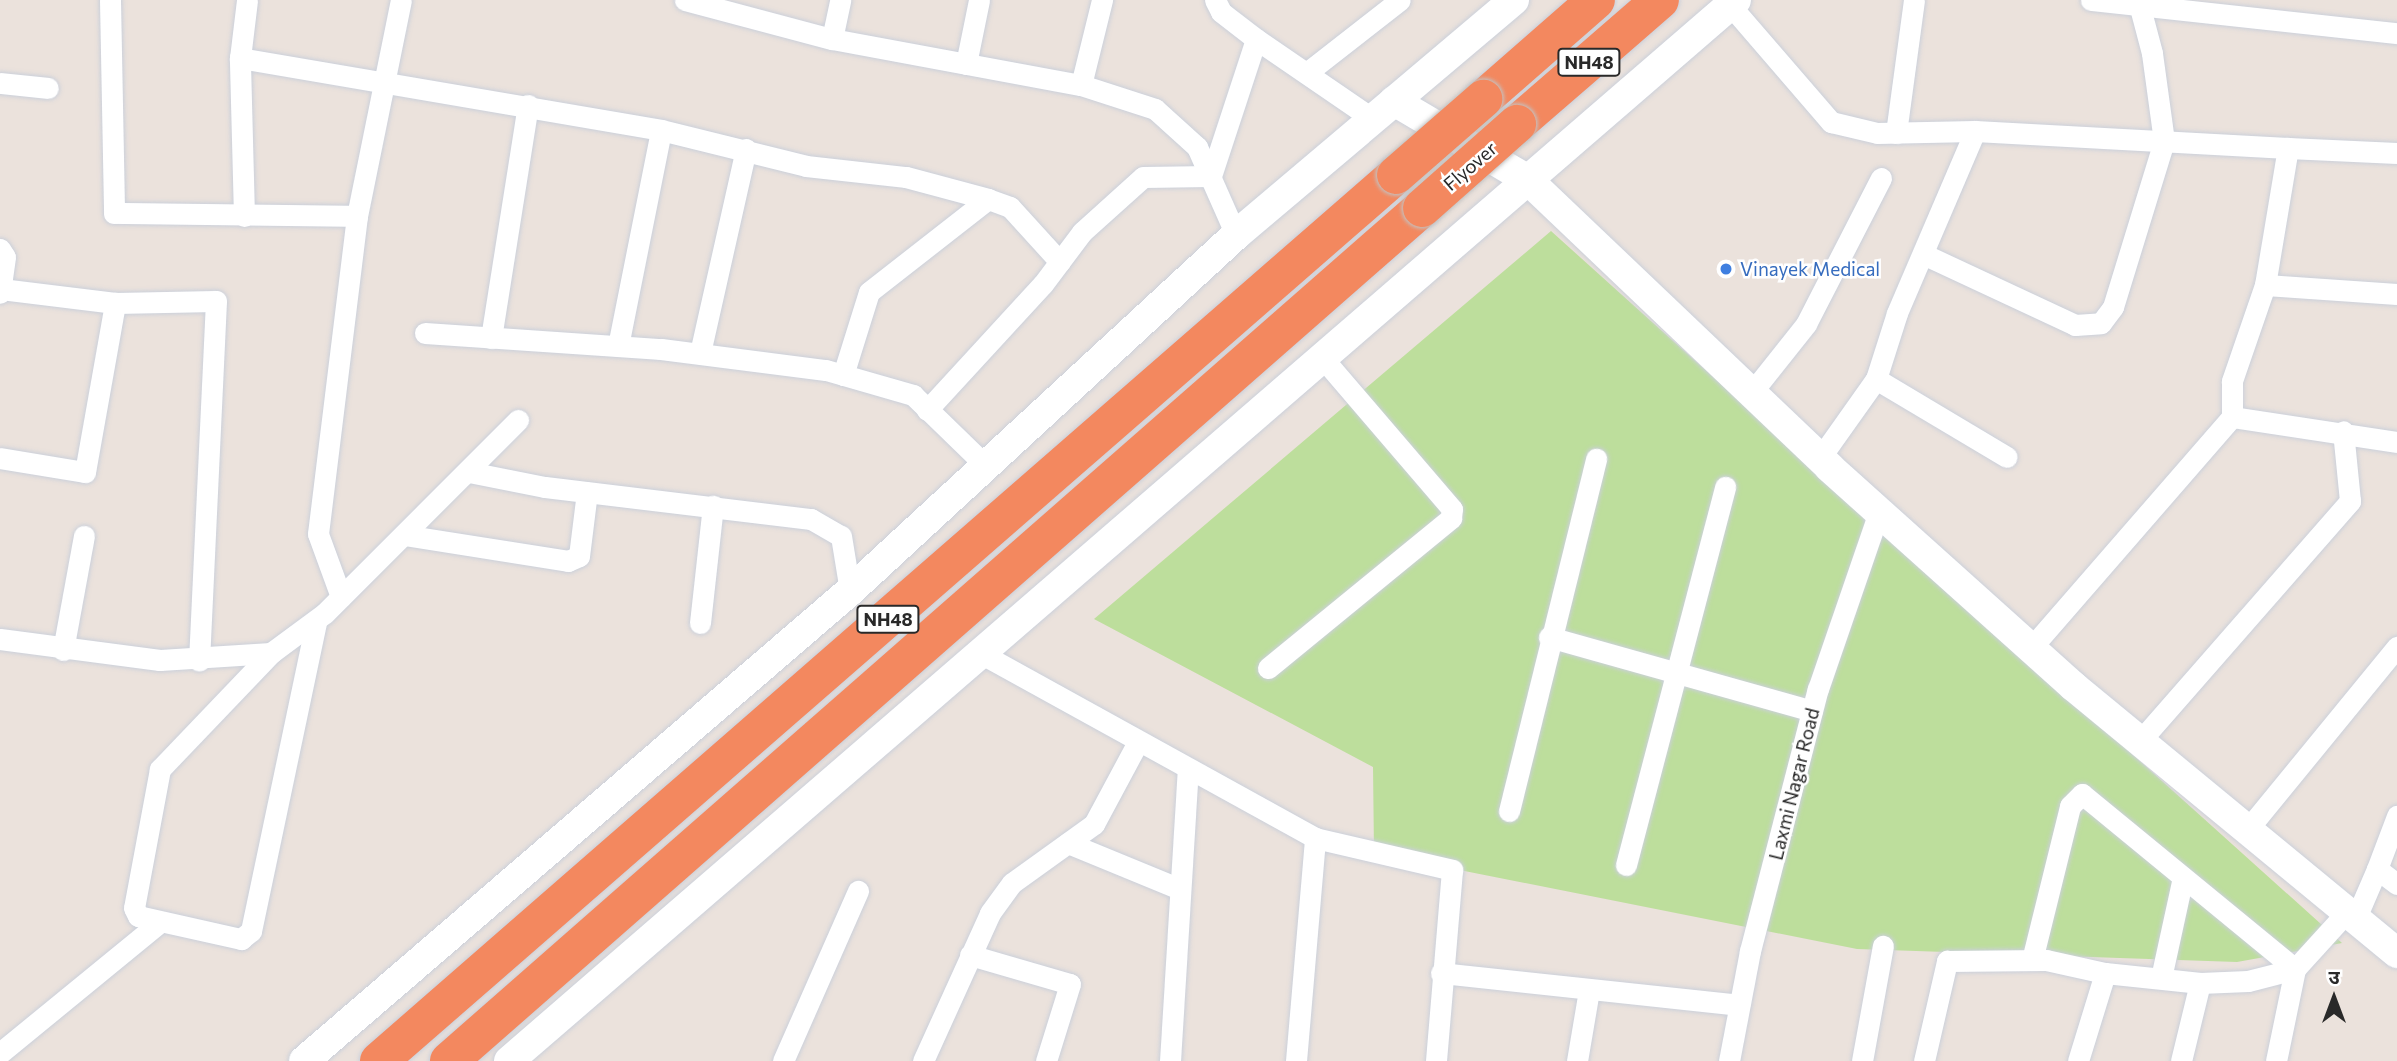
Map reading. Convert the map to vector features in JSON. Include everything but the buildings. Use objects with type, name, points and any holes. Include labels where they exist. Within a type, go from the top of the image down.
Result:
[{"type":"highway","name":"NH48","points":[[379,1061],[1597,0]]},
{"type":"highway","name":"Flyover","points":[[449,1061],[1660,0]]},
{"type":"street","points":[[110,0],[111,210],[126,215],[357,216]]},
{"type":"street","points":[[244,216],[240,58],[247,0]]},
{"type":"street","points":[[341,597],[318,534],[357,216],[401,0]]},
{"type":"street","points":[[685,0],[832,39],[1081,85],[1155,109],[1197,147],[1236,235]]},
{"type":"street","points":[[832,39],[839,0]]},
{"type":"street","points":[[966,64],[979,0]]},
{"type":"street","points":[[1081,85],[1102,0]]},
{"type":"street","points":[[1215,0],[1221,12],[1256,40],[1309,71],[1528,180],[1819,458],[2031,648],[2246,830],[2397,953]]},
{"type":"street","points":[[1309,71],[1399,0]]},
{"type":"street","points":[[304,1061],[850,591],[1236,235],[1514,0]]},
{"type":"street","points":[[1896,133],[1914,0]]},
{"type":"street","points":[[2091,0],[2138,2],[2397,33]]},
{"type":"street","points":[[1923,254],[2075,325],[2101,323],[2113,307],[2164,141],[2138,2]]},
{"type":"street","points":[[509,1061],[982,654],[1321,356],[1733,3],[1831,122],[1896,133],[1975,131],[2397,153]]},
{"type":"street","points":[[1211,176],[1256,40]]},
{"type":"street","points":[[240,58],[661,130],[806,166],[906,177],[1010,207],[1060,262]]},
{"type":"street","points":[[0,83],[48,88]]},
{"type":"street","points":[[491,338],[528,106]]},
{"type":"street","points":[[618,346],[661,130]]},
{"type":"street","points":[[1819,458],[1876,379],[1923,254],[1975,131]]},
{"type":"street","points":[[2031,648],[2232,417],[2232,381],[2265,285],[2288,148]]},
{"type":"street","points":[[700,353],[746,149]]},
{"type":"street","points":[[927,410],[1060,262],[1082,233],[1143,177],[1211,176]]},
{"type":"street","points":[[1752,392],[1806,324],[1881,178]]},
{"type":"street","points":[[842,374],[869,292],[988,199]]},
{"type":"street","points":[[0,249],[5,257],[0,291],[115,303],[218,304],[199,661]]},
{"type":"street","points":[[2265,285],[2397,294]]},
{"type":"street","points":[[0,458],[85,472],[115,303]]},
{"type":"street","points":[[425,333],[700,353],[842,374],[913,395],[987,467]]},
{"type":"street","points":[[1268,668],[1451,518],[1452,509],[1321,356]]},
{"type":"street","points":[[1876,379],[2007,457]]},
{"type":"street","points":[[2232,417],[2343,430],[2397,442]]},
{"type":"street","points":[[316,622],[251,932],[241,939],[138,916],[134,908],[160,769],[271,653],[316,622],[469,472],[518,420]]},
{"type":"street","points":[[2140,741],[2350,501],[2343,430]]},
{"type":"street","points":[[1509,810],[1549,637],[1595,459]]},
{"type":"street","points":[[469,472],[587,492],[713,506],[828,524],[841,536],[850,591]]},
{"type":"street","points":[[1626,865],[1725,487]]},
{"type":"street","points":[[404,535],[568,561],[579,556],[587,492]]},
{"type":"street","points":[[700,623],[713,506]]},
{"type":"street","name":"Laxmi Nagar Road","points":[[1735,1060],[1739,1005],[1812,711],[1879,512]]},
{"type":"street","points":[[63,650],[84,536]]},
{"type":"street","points":[[1549,637],[1812,711]]},
{"type":"street","points":[[0,639],[63,650],[199,661],[271,653]]},
{"type":"street","points":[[2246,830],[2397,647]]},
{"type":"street","points":[[982,654],[1138,743],[1315,838],[1452,870],[1441,973],[1436,1061]]},
{"type":"street","points":[[923,1061],[970,955],[1012,883],[1094,824],[1138,743]]},
{"type":"street","points":[[1170,1061],[1188,770]]},
{"type":"street","points":[[2032,960],[2073,798],[2082,794],[2295,969]]},
{"type":"street","points":[[1924,1061],[1947,961],[2032,960],[2105,973],[2200,983],[2248,981],[2295,969],[2351,917],[2376,869],[2397,816]]},
{"type":"street","points":[[1296,1061],[1315,838]]},
{"type":"street","points":[[1068,843],[1180,889]]},
{"type":"street","points":[[2376,869],[2397,884]]},
{"type":"street","points":[[2161,978],[2183,877]]},
{"type":"street","points":[[783,1061],[858,891]]},
{"type":"street","points":[[0,1054],[160,922]]},
{"type":"street","points":[[1862,1061],[1883,946]]},
{"type":"street","points":[[970,955],[1070,984],[1046,1061]]},
{"type":"street","points":[[2276,1061],[2295,969]]},
{"type":"street","points":[[1441,973],[1739,1005]]},
{"type":"street","points":[[2078,1061],[2105,973]]},
{"type":"street","points":[[2181,1061],[2200,983]]},
{"type":"street","points":[[1577,1061],[1589,990]]},
{"type":"green space","points":[[1551,231],[2342,943],[2237,962],[1857,949],[1374,853],[1373,767],[1094,619]]},
{"type":"place","name":"Vinayek Medical","points":[[1726,269]]}]
